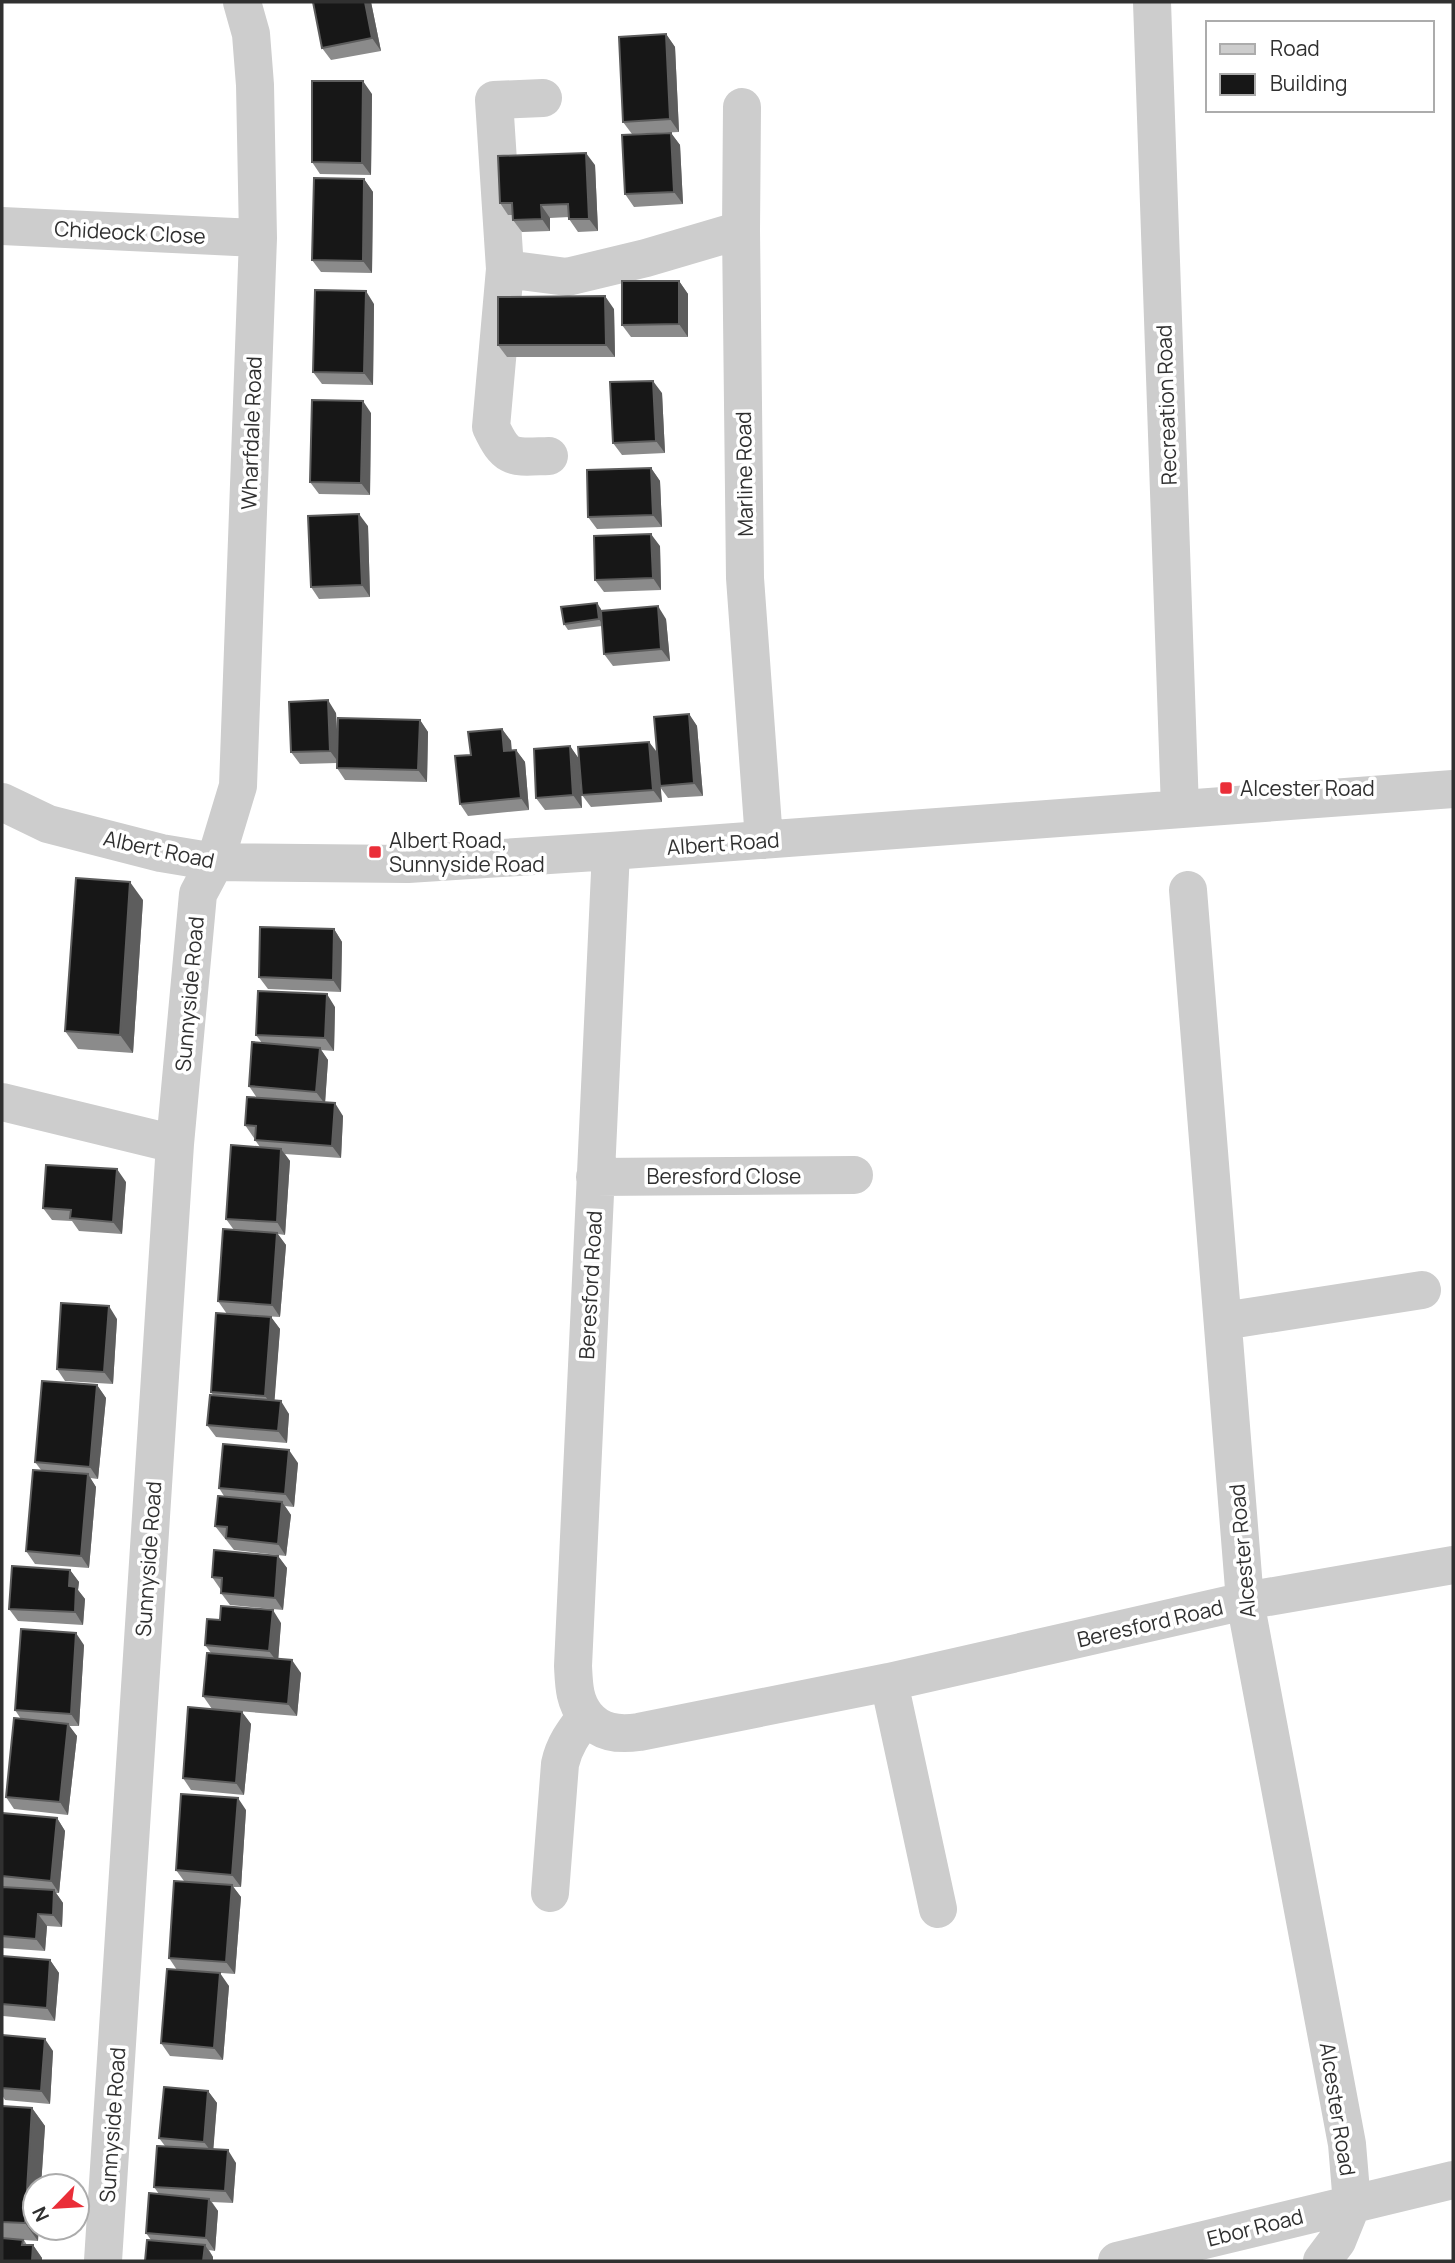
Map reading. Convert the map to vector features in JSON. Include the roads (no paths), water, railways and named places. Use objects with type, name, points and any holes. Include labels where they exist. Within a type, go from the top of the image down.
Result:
[{"type":"street","name":"Wharfdale Road","points":[[215,862],[238,786],[258,238],[255,85],[251,34],[242,2]]},
{"type":"street","name":"Recreation Road","points":[[1152,2],[1181,809]]},
{"type":"street","points":[[543,98],[494,100],[505,269],[491,427],[501,447],[516,457],[549,456]]},
{"type":"street","name":"Marline Road","points":[[742,107],[745,578],[764,840]]},
{"type":"street","name":"Chideock Close","points":[[2,226],[258,238]]},
{"type":"street","points":[[505,269],[567,276],[646,258],[741,230]]},
{"type":"street","name":"Albert Road","points":[[2,802],[48,824],[161,853],[215,862],[408,864],[1453,789]]},
{"type":"street","name":"Beresford Road","points":[[611,851],[573,1666],[578,1707],[593,1724],[611,1733],[627,1734],[889,1682],[1245,1601],[1453,1565]]},
{"type":"street","name":"Sunnyside Road","points":[[103,2261],[175,1144],[198,894],[215,862]]},
{"type":"street","name":"Alcester Road","points":[[1188,890],[1245,1601],[1347,2144],[1352,2204]]},
{"type":"street","points":[[2,1102],[175,1144]]},
{"type":"street","name":"Beresford Close","points":[[595,1177],[854,1175]]},
{"type":"street","points":[[1223,1321],[1422,1290]]},
{"type":"street","points":[[889,1682],[939,1909]]},
{"type":"street","points":[[550,1893],[560,1764],[563,1750],[586,1716]]},
{"type":"street","name":"Ebor Road","points":[[1117,2261],[1453,2180]]},
{"type":"street","points":[[1322,2261],[1337,2241],[1352,2204]]},
{"type":"place","name":"Alcester Road","points":[[1226,788]]},
{"type":"place","name":"Albert Road, Sunnyside Road","points":[[375,852]]}]
